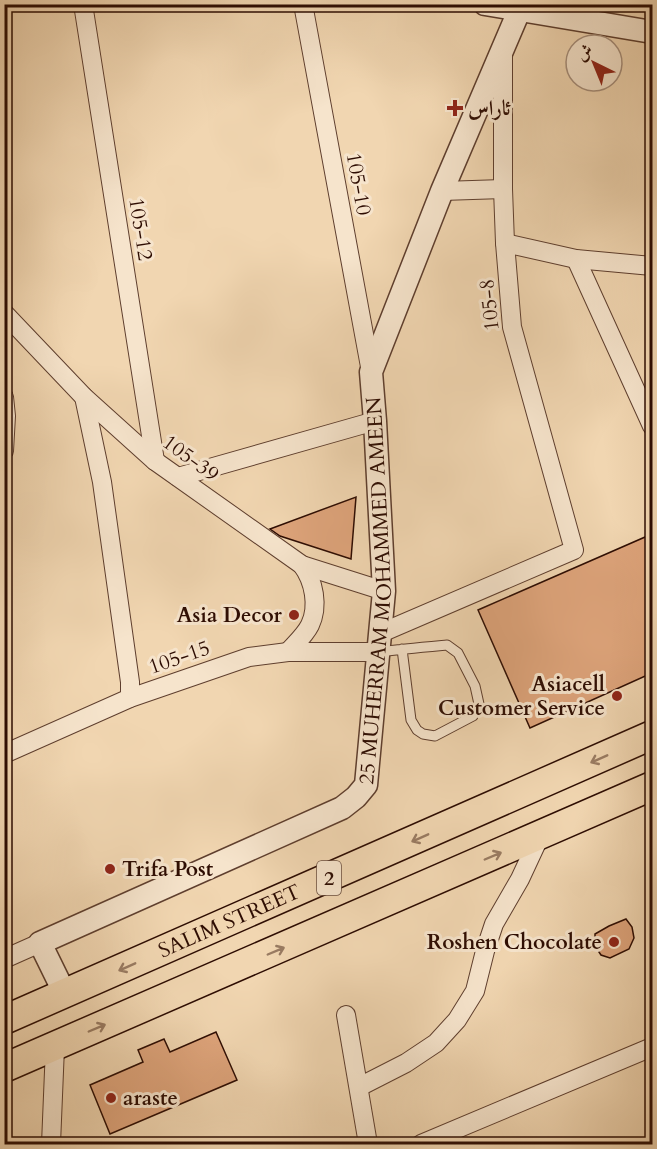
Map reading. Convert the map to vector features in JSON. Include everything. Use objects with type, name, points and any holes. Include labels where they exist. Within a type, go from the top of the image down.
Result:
[{"type":"main road","name":"SALIM STREET","points":[[4,1020],[652,735]]},
{"type":"main road","name":"2","points":[[4,1068],[652,786]]},
{"type":"street","name":"105-12","points":[[83,4],[155,461]]},
{"type":"street","name":"105-10","points":[[303,4],[371,372]]},
{"type":"street","points":[[484,4],[522,7],[652,32]]},
{"type":"street","name":"25 MUHERRAM MOHAMMED AMEEN","points":[[40,943],[342,808],[366,785],[384,591],[371,372],[442,191],[522,7]]},
{"type":"street","name":"105-8","points":[[380,642],[574,550],[512,327],[503,189],[503,47]]},
{"type":"street","points":[[442,191],[503,189]]},
{"type":"street","points":[[505,243],[576,259],[652,266]]},
{"type":"street","points":[[576,259],[652,426]]},
{"type":"street","name":"105-39","points":[[4,313],[84,397],[155,461],[302,565],[384,591]]},
{"type":"street","points":[[4,397],[6,416],[4,451]]},
{"type":"street","points":[[84,397],[102,482],[130,682],[130,698]]},
{"type":"street","points":[[178,477],[375,421]]},
{"type":"street","points":[[288,652],[310,624],[315,604],[307,571],[302,565]]},
{"type":"street","name":"105-15","points":[[4,754],[130,698],[249,657],[380,642]]},
{"type":"street","points":[[359,1087],[406,1063],[436,1044],[457,1020],[475,991],[494,924],[520,879],[540,836]]},
{"type":"street","points":[[4,959],[40,943],[64,994]]},
{"type":"street","points":[[346,1015],[368,1144]]},
{"type":"street","points":[[51,1144],[55,1047]]},
{"type":"street","points":[[421,1144],[652,1047]]},
{"type":"lane","points":[[380,642],[402,649],[447,645],[458,653],[476,686],[479,704],[473,716],[435,736],[423,735],[417,730],[411,720],[402,649]]},
{"type":"building","points":[[356,497],[351,559],[280,536],[270,529]]},
{"type":"building","points":[[652,534],[652,673],[530,728],[478,610]]},
{"type":"building","name":"Roshen Chocolate","points":[[626,919],[632,927],[634,938],[629,949],[610,958],[601,955],[595,946],[595,934]]},
{"type":"building","points":[[216,1032],[237,1080],[110,1134],[90,1085],[143,1062],[138,1050],[164,1039],[170,1052]]},
{"type":"place","name":"ئاراس","points":[[455,108]]},
{"type":"place","name":"Asia Decor","points":[[294,615]]},
{"type":"place","name":"Asiacell Customer Service","points":[[617,696]]},
{"type":"place","name":"Trifa Post","points":[[110,869]]},
{"type":"place","name":"Roshen Chocolate","points":[[614,942]]},
{"type":"place","name":"araste","points":[[111,1098]]}]
